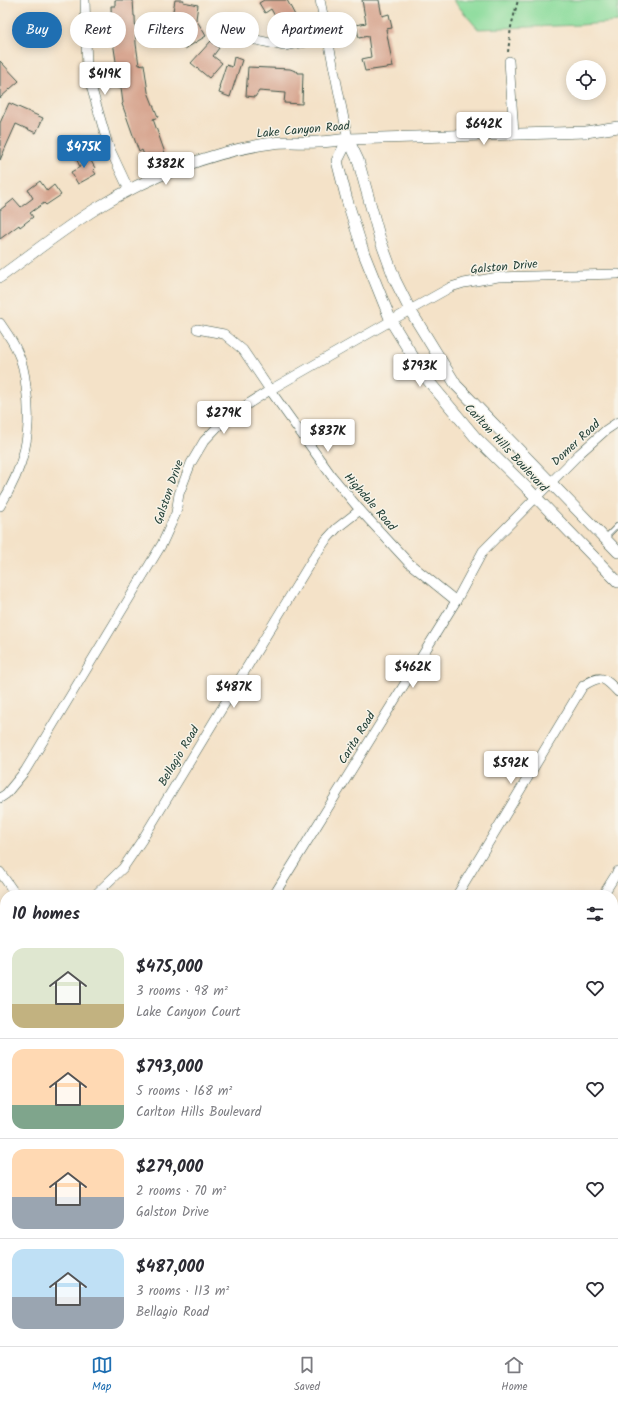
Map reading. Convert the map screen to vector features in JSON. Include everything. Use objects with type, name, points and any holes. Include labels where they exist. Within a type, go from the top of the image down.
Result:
[{"type":"street","points":[[86,0],[87,72],[108,146],[129,190]]},
{"type":"street","name":"Carlton Hills Boulevard","points":[[320,0],[323,12]]},
{"type":"street","name":"Carlton Hills Boulevard","points":[[330,48],[348,139],[358,160],[380,239],[395,280],[410,310],[456,384],[618,552]]},
{"type":"street","points":[[509,61],[514,133]]},
{"type":"street","name":"Lake Canyon Road","points":[[0,277],[95,209],[129,190],[169,172],[233,151],[273,143],[514,133],[586,132],[618,127]]},
{"type":"street","name":"Carlton Hills Boulevard","points":[[348,139],[337,161],[347,200],[364,254],[391,322],[426,378],[476,438],[618,582]]},
{"type":"street","name":"Galston Drive","points":[[0,798],[6,794],[26,771],[162,544],[176,513],[179,494],[191,463],[204,441],[226,418],[270,390],[451,287],[474,280],[498,277],[618,274]]},
{"type":"street","points":[[0,322],[18,352],[24,370],[29,421],[27,442],[22,463],[0,506]]},
{"type":"street","name":"Highdale Road","points":[[197,329],[224,334],[243,350],[331,475],[360,510],[409,563],[456,600]]},
{"type":"street","name":"Domer Road","points":[[551,483],[584,449],[618,422]]},
{"type":"street","name":"Carita Road","points":[[277,890],[456,600],[483,551],[551,483]]},
{"type":"street","name":"Bellagio Road","points":[[100,890],[123,868],[142,840],[312,560],[326,540],[337,528],[360,510]]},
{"type":"street","points":[[460,890],[583,686],[593,679],[601,678],[618,692]]},
{"type":"street","points":[[606,890],[618,871]]},
{"type":"street","points":[[0,872],[13,890]]},
{"type":"lane","points":[[605,538],[618,525]]},
{"type":"path","points":[[509,61],[508,45],[518,0]]},
{"type":"green space","points":[[453,0],[618,0],[618,22],[478,29]]},
{"type":"building","points":[[115,0],[133,0],[134,48],[137,48],[139,65],[144,64],[148,92],[158,117],[153,119],[165,153],[150,158],[149,154],[144,155],[142,150],[139,152],[122,104],[121,88],[118,88],[116,80],[115,68],[117,68],[114,48],[126,48],[126,12],[111,12],[111,6],[115,6]]},
{"type":"building","points":[[175,0],[184,0],[183,2],[198,5],[197,12],[173,12]]},
{"type":"building","points":[[264,0],[287,0],[293,12],[273,12],[271,9],[265,13],[259,3]]},
{"type":"building","points":[[362,0],[379,0],[382,16],[389,14],[392,28],[386,29],[393,67],[365,71],[362,59],[371,57],[368,36],[359,38],[357,25],[366,23]]},
{"type":"building","points":[[198,22],[206,36],[198,41]]},
{"type":"building","points":[[206,46],[206,48],[219,48],[213,56],[222,63],[209,78],[191,63]]},
{"type":"building","points":[[234,57],[242,60],[230,97],[219,93],[221,87],[219,87],[226,65],[232,67]]},
{"type":"building","points":[[0,61],[19,81],[0,98]]},
{"type":"building","points":[[248,67],[290,69],[298,73],[303,73],[302,104],[284,103],[285,93],[259,91],[255,97],[246,96]]},
{"type":"building","points":[[9,103],[43,118],[36,133],[16,124],[0,160],[0,123]]},
{"type":"building","points":[[86,152],[95,168],[93,170],[96,174],[78,184],[71,172],[80,167],[76,158]]},
{"type":"building","points":[[40,181],[47,191],[54,185],[61,195],[46,205],[44,203],[30,213],[33,217],[0,239],[0,210],[14,199],[21,207],[33,198],[28,190]]}]
